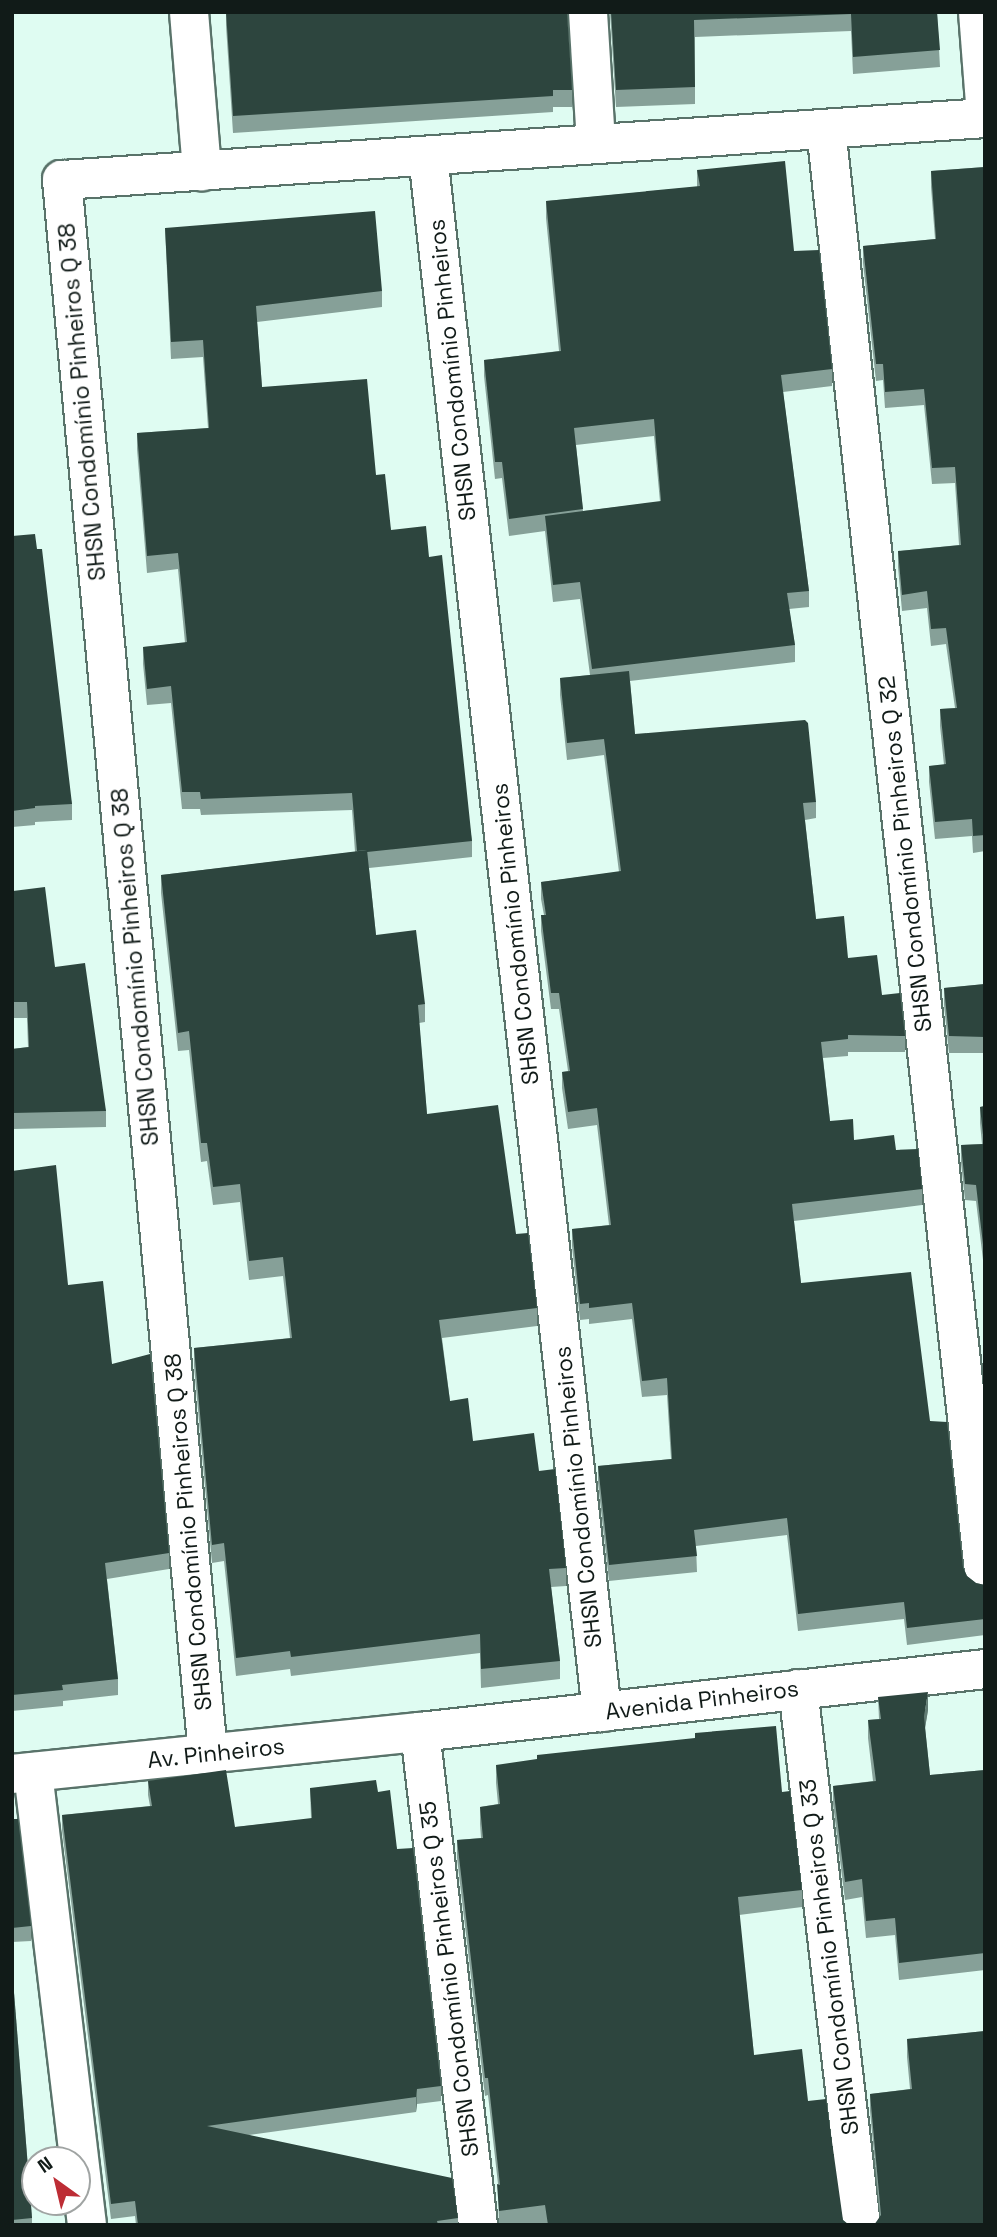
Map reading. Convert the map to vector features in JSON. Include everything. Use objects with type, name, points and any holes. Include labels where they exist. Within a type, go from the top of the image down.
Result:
[{"type":"street","points":[[189,12],[202,171],[985,118]]},
{"type":"street","points":[[588,12],[596,144]]},
{"type":"street","points":[[978,12],[985,102]]},
{"type":"street","name":"SHSN Condomínio Pinheiros Q 32","points":[[826,129],[985,1580]]},
{"type":"street","name":"SHSN Condomínio Pinheiros","points":[[428,156],[603,1712]]},
{"type":"street","name":"SHSN Condomínio Pinheiros Q 38","points":[[202,171],[62,180],[208,1754]]},
{"type":"street","name":"Avenida Pinheiros","points":[[419,1732],[985,1669]]},
{"type":"street","name":"SHSN Condomínio Pinheiros Q 33","points":[[798,1689],[861,2225]]},
{"type":"street","name":"Av. Pinheiros","points":[[23,1773],[419,1732]]},
{"type":"street","name":"SHSN Condomínio Pinheiros Q 35","points":[[419,1732],[478,2225]]},
{"type":"street","points":[[23,1773],[87,2225]]},
{"type":"building","points":[[226,12],[567,12],[572,90],[553,90],[553,96],[233,116]]},
{"type":"building","points":[[611,12],[937,12],[940,50],[853,57],[851,14],[694,20],[695,87],[616,90]]},
{"type":"building","points":[[785,161],[794,251],[819,250],[832,369],[781,375],[809,591],[787,593],[795,645],[592,669],[580,582],[553,585],[545,516],[661,501],[654,419],[574,428],[583,509],[509,519],[502,462],[495,462],[484,360],[561,351],[546,201],[700,186],[697,170]]},
{"type":"building","points":[[985,167],[985,835],[973,836],[972,819],[935,822],[929,766],[946,764],[940,709],[957,708],[946,628],[931,629],[927,591],[902,595],[898,551],[961,545],[955,467],[932,468],[924,389],[885,392],[883,364],[876,364],[863,246],[936,239],[931,171]]},
{"type":"building","points":[[375,211],[382,291],[256,306],[262,387],[367,379],[376,475],[385,474],[391,530],[426,526],[429,557],[442,555],[472,841],[367,852],[357,851],[352,793],[201,799],[200,792],[182,792],[171,686],[147,689],[143,647],[187,642],[178,553],[147,556],[137,433],[209,428],[203,340],[171,342],[165,228]]},
{"type":"building","points":[[35,534],[37,549],[42,549],[72,804],[35,806],[12,811],[12,536]]},
{"type":"building","points":[[629,671],[635,734],[805,720],[808,723],[816,802],[803,803],[816,919],[844,916],[848,958],[877,955],[882,995],[900,993],[905,1036],[848,1035],[848,1039],[821,1042],[830,1121],[853,1119],[854,1140],[894,1135],[896,1150],[918,1149],[922,1189],[792,1204],[801,1283],[911,1272],[930,1421],[947,1422],[963,1567],[967,1576],[976,1583],[985,1585],[985,1619],[907,1628],[904,1602],[798,1614],[787,1518],[694,1530],[697,1556],[609,1565],[598,1466],[672,1459],[667,1378],[642,1381],[632,1303],[589,1308],[589,1303],[580,1304],[572,1229],[611,1225],[597,1108],[568,1112],[562,1072],[570,1071],[559,993],[551,993],[541,915],[546,915],[541,882],[621,871],[604,739],[567,743],[560,678]]},
{"type":"building","points":[[367,850],[376,935],[416,930],[425,1004],[418,1005],[427,1114],[498,1105],[516,1234],[528,1233],[537,1308],[439,1320],[450,1401],[468,1398],[473,1441],[534,1433],[539,1471],[555,1469],[566,1568],[549,1569],[560,1661],[481,1669],[480,1634],[291,1657],[290,1651],[236,1658],[224,1543],[212,1545],[194,1348],[292,1338],[283,1257],[249,1261],[240,1184],[213,1187],[207,1143],[201,1143],[189,1031],[178,1033],[161,875]]},
{"type":"building","points":[[12,878],[13,891],[45,887],[55,967],[85,963],[106,1111],[12,1113],[12,1049],[29,1047],[27,1002],[12,1002]]},
{"type":"building","points":[[985,984],[985,1037],[949,1036],[944,988]]},
{"type":"building","points":[[985,1106],[985,1261],[976,1185],[965,1184],[961,1145],[984,1144],[980,1107]]},
{"type":"building","points":[[56,1165],[68,1285],[103,1281],[112,1364],[150,1354],[169,1553],[105,1563],[118,1679],[62,1685],[63,1690],[12,1695],[12,1171]]},
{"type":"building","points":[[928,1692],[924,1717],[930,1775],[985,1770],[985,1953],[899,1963],[895,1918],[866,1921],[862,1879],[845,1882],[833,1786],[876,1781],[868,1720],[881,1719],[878,1697]]},
{"type":"building","points":[[776,1726],[782,1792],[790,1791],[802,1890],[738,1897],[754,2055],[802,2049],[808,2101],[826,2099],[843,2220],[849,2225],[548,2225],[545,2205],[499,2211],[497,2184],[500,2185],[488,2078],[485,2078],[457,1840],[483,1838],[480,1807],[500,1804],[496,1765],[537,1759],[537,1755],[695,1738],[695,1733]]},
{"type":"building","points":[[226,1770],[235,1827],[312,1818],[310,1788],[376,1780],[378,1792],[390,1790],[397,1849],[413,1848],[441,2086],[417,2089],[416,2097],[207,2126],[452,2178],[458,2218],[437,2221],[438,2225],[138,2225],[135,2201],[111,2204],[62,1815],[152,1806],[148,1781]]},
{"type":"building","points":[[12,1819],[18,1819],[31,1926],[12,1928]]},
{"type":"building","points":[[12,1968],[26,2146],[21,2146],[21,2216],[32,2218],[12,2220]]},
{"type":"building","points":[[985,2031],[985,2225],[874,2225],[881,2215],[870,2094],[912,2089],[907,2039]]}]
